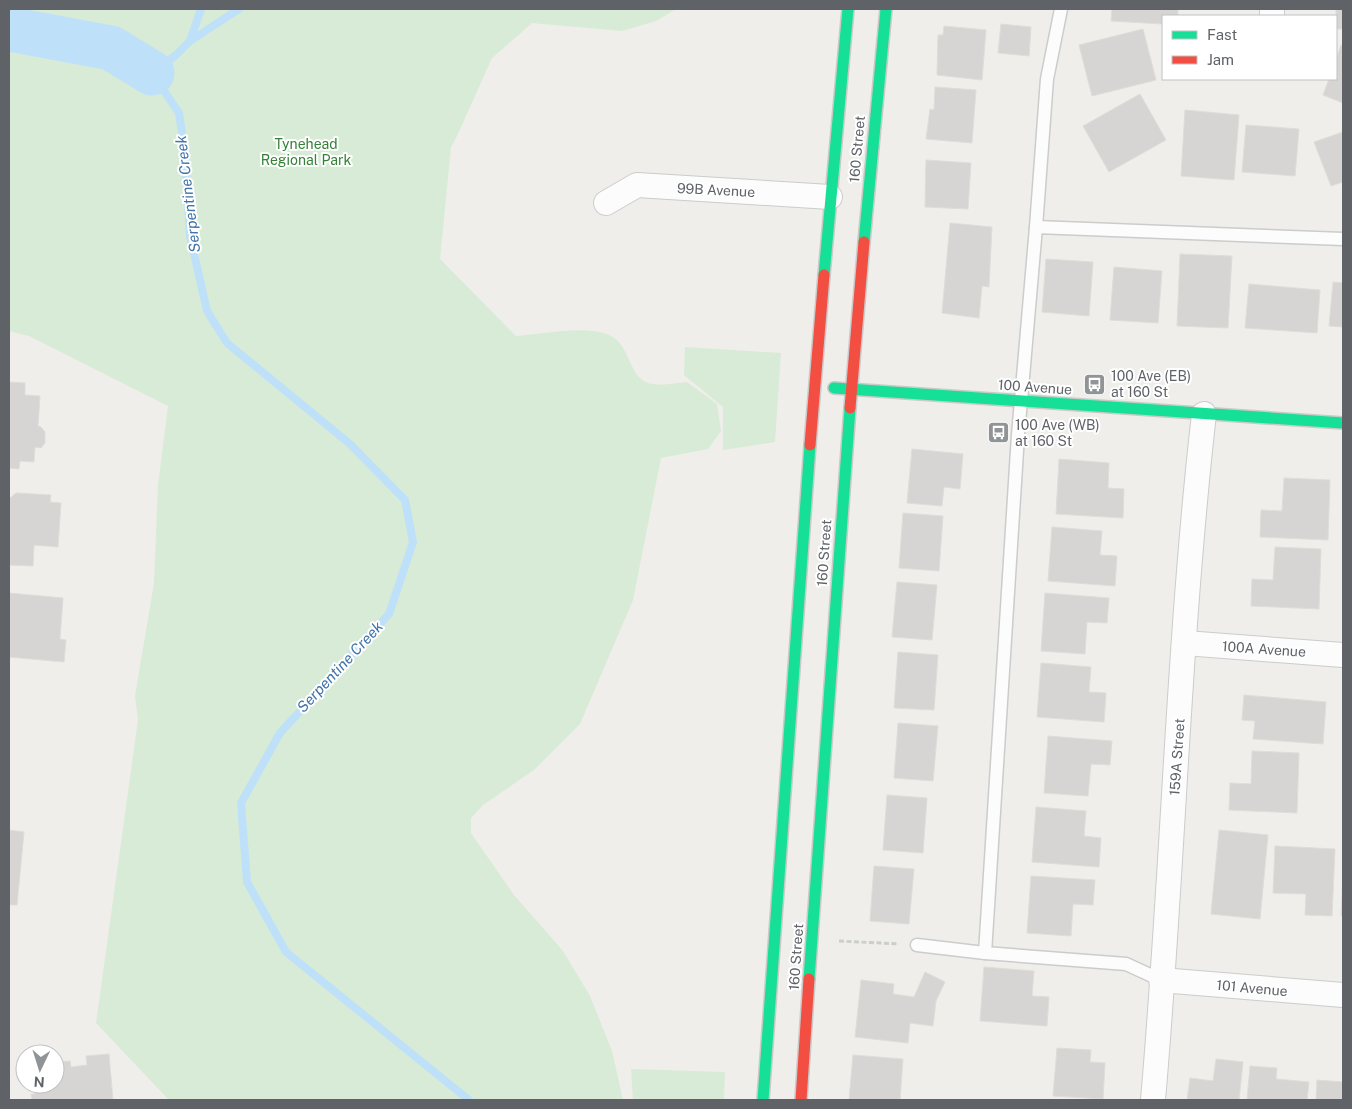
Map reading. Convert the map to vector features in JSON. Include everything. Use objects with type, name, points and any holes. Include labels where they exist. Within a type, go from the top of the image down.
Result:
[{"type":"main road","name":"160 Street","points":[[763,1100],[815,386],[830,197],[848,9]]},
{"type":"main road","name":"160 Street","points":[[801,1100],[851,389],[872,142],[886,9]]},
{"type":"main road","name":"100 Avenue","points":[[815,386],[1343,423]]},
{"type":"street","name":"99B Avenue","points":[[606,203],[637,185],[830,197]]},
{"type":"street","name":"159A Street","points":[[1153,1100],[1184,643],[1204,414]]},
{"type":"street","name":"100A Avenue","points":[[1184,643],[1343,655]]},
{"type":"street","name":"101 Avenue","points":[[1162,980],[1343,996]]},
{"type":"lane","points":[[985,953],[1021,401],[1047,79],[1061,9]]},
{"type":"lane","points":[[1036,228],[1343,239]]},
{"type":"lane","points":[[917,945],[985,953],[1126,964],[1162,980]]},
{"type":"path","points":[[839,941],[917,945]]},
{"type":"green space","name":"Tynehead Regional Park","points":[[9,9],[676,9],[656,21],[622,31],[532,23],[492,58],[451,147],[440,259],[516,336],[578,330],[601,332],[618,341],[634,370],[644,381],[661,385],[687,382],[717,404],[721,431],[708,449],[661,458],[633,600],[580,724],[534,770],[483,805],[471,818],[471,833],[514,895],[563,951],[590,996],[612,1051],[623,1100],[169,1100],[96,1023],[138,720],[135,696],[154,583],[158,485],[168,406],[29,336],[9,331]]},
{"type":"green space","points":[[685,347],[781,353],[775,442],[723,450],[723,407],[684,375]]},
{"type":"green space","points":[[631,1069],[725,1072],[724,1100],[633,1100]]},
{"type":"building","points":[[1112,9],[1178,9],[1178,15],[1162,15],[1162,24],[1111,21]]},
{"type":"building","points":[[1336,9],[1343,9],[1343,29],[1337,29]]},
{"type":"building","points":[[1001,24],[1031,27],[1029,56],[998,53]]},
{"type":"building","points":[[944,26],[986,30],[982,80],[937,75],[938,35],[943,35]]},
{"type":"building","points":[[1143,29],[1156,80],[1092,96],[1079,45]]},
{"type":"building","points":[[1341,45],[1343,46],[1343,103],[1323,95],[1329,80],[1337,80],[1337,56]]},
{"type":"building","points":[[935,87],[976,90],[972,143],[926,139],[930,109],[934,110]]},
{"type":"building","points":[[1140,94],[1166,140],[1109,172],[1083,126]]},
{"type":"building","points":[[1185,110],[1239,115],[1234,180],[1181,176]]},
{"type":"building","points":[[1246,125],[1299,129],[1295,176],[1242,172]]},
{"type":"building","points":[[1343,132],[1343,182],[1331,186],[1314,142]]},
{"type":"building","points":[[926,160],[971,163],[968,209],[925,207]]},
{"type":"building","points":[[950,223],[992,227],[989,287],[982,286],[979,318],[942,313]]},
{"type":"building","points":[[1180,254],[1232,256],[1228,328],[1177,326]]},
{"type":"building","points":[[1046,259],[1093,262],[1089,316],[1042,312]]},
{"type":"building","points":[[1114,267],[1162,271],[1158,323],[1110,320]]},
{"type":"building","points":[[1333,282],[1343,283],[1343,327],[1329,326]]},
{"type":"building","points":[[1249,284],[1320,290],[1317,333],[1245,328]]},
{"type":"building","points":[[9,382],[25,383],[25,395],[40,396],[38,426],[45,432],[45,443],[41,448],[35,447],[34,462],[20,461],[19,469],[9,468]]},
{"type":"building","points":[[912,449],[963,454],[960,489],[944,487],[942,506],[907,503]]},
{"type":"building","points":[[1059,459],[1109,463],[1108,488],[1124,489],[1123,518],[1056,514]]},
{"type":"building","points":[[1284,478],[1330,480],[1328,540],[1260,537],[1261,510],[1282,511]]},
{"type":"building","points":[[16,493],[51,495],[50,502],[61,503],[58,547],[34,545],[33,566],[9,565],[9,499]]},
{"type":"building","points":[[903,513],[943,516],[939,571],[899,568]]},
{"type":"building","points":[[1052,527],[1102,531],[1100,555],[1117,556],[1115,586],[1048,581]]},
{"type":"building","points":[[1275,547],[1321,549],[1319,609],[1251,606],[1252,579],[1273,580]]},
{"type":"building","points":[[897,582],[937,585],[932,640],[892,637]]},
{"type":"building","points":[[9,593],[63,598],[60,639],[66,640],[64,662],[9,657]]},
{"type":"building","points":[[1045,593],[1109,598],[1107,623],[1087,622],[1085,654],[1041,651]]},
{"type":"building","points":[[898,652],[938,655],[934,710],[894,708]]},
{"type":"building","points":[[1041,663],[1091,667],[1089,692],[1106,693],[1104,722],[1037,717]]},
{"type":"building","points":[[1244,695],[1326,702],[1323,744],[1253,739],[1255,721],[1242,720]]},
{"type":"building","points":[[898,723],[938,726],[933,781],[894,778]]},
{"type":"building","points":[[1048,736],[1112,741],[1110,765],[1091,764],[1088,796],[1044,793]]},
{"type":"building","points":[[1252,751],[1299,753],[1297,813],[1229,810],[1230,783],[1251,784]]},
{"type":"building","points":[[887,795],[927,798],[923,853],[883,850]]},
{"type":"building","points":[[1036,807],[1086,811],[1084,836],[1101,838],[1099,867],[1032,862]]},
{"type":"building","points":[[9,830],[24,832],[17,905],[9,905]]},
{"type":"building","points":[[1219,830],[1268,835],[1260,919],[1211,914]]},
{"type":"building","points":[[1275,846],[1335,849],[1332,916],[1305,915],[1306,894],[1273,893]]},
{"type":"building","points":[[874,866],[914,869],[909,924],[870,921]]},
{"type":"building","points":[[1031,876],[1095,880],[1093,905],[1073,904],[1071,936],[1027,933]]},
{"type":"building","points":[[1343,877],[1343,916],[1341,916]]},
{"type":"building","points":[[984,967],[1034,971],[1032,996],[1049,997],[1047,1026],[980,1021]]},
{"type":"building","points":[[925,972],[945,982],[936,1001],[933,1026],[910,1023],[908,1043],[855,1037],[861,980],[894,984],[893,994],[914,997]]},
{"type":"building","points":[[1057,1048],[1091,1050],[1090,1062],[1105,1063],[1103,1099],[1053,1096]]},
{"type":"building","points":[[109,1054],[113,1100],[32,1100],[31,1094],[65,1094],[65,1061],[70,1061],[71,1067],[87,1065],[86,1056]]},
{"type":"building","points":[[853,1055],[903,1059],[900,1100],[849,1100]]},
{"type":"building","points":[[1216,1059],[1243,1062],[1239,1100],[1187,1100],[1190,1078],[1213,1081]]},
{"type":"building","points":[[1250,1066],[1277,1068],[1276,1079],[1309,1082],[1307,1100],[1247,1100]]},
{"type":"building","points":[[1317,1080],[1343,1082],[1343,1100],[1316,1100]]},
{"type":"waterway","name":"Serpentine Creek","points":[[201,9],[190,41],[176,55],[152,73],[179,113],[185,154],[190,236],[207,311],[227,343],[350,444],[405,500],[413,542],[389,614],[280,733],[241,803],[247,882],[286,952],[469,1100]]},
{"type":"waterway","points":[[190,41],[239,9]]},
{"type":"waterway","points":[[9,29],[111,48],[152,73]]},
{"type":"traffic: fast","points":[[824,275],[848,9]]},
{"type":"traffic: fast","points":[[864,242],[886,9]]},
{"type":"traffic: fast","points":[[834,388],[1343,423]]},
{"type":"traffic: fast","points":[[809,979],[850,408]]},
{"type":"traffic: fast","points":[[763,1100],[810,445]]},
{"type":"traffic: jam","points":[[850,408],[864,242]]},
{"type":"traffic: jam","points":[[810,445],[824,275]]},
{"type":"traffic: jam","points":[[801,1100],[809,979]]},
{"type":"place","name":"100 Ave (EB) at 160 St","points":[[1095,384]]},
{"type":"place","name":"100 Ave (WB) at 160 St","points":[[999,433]]}]
